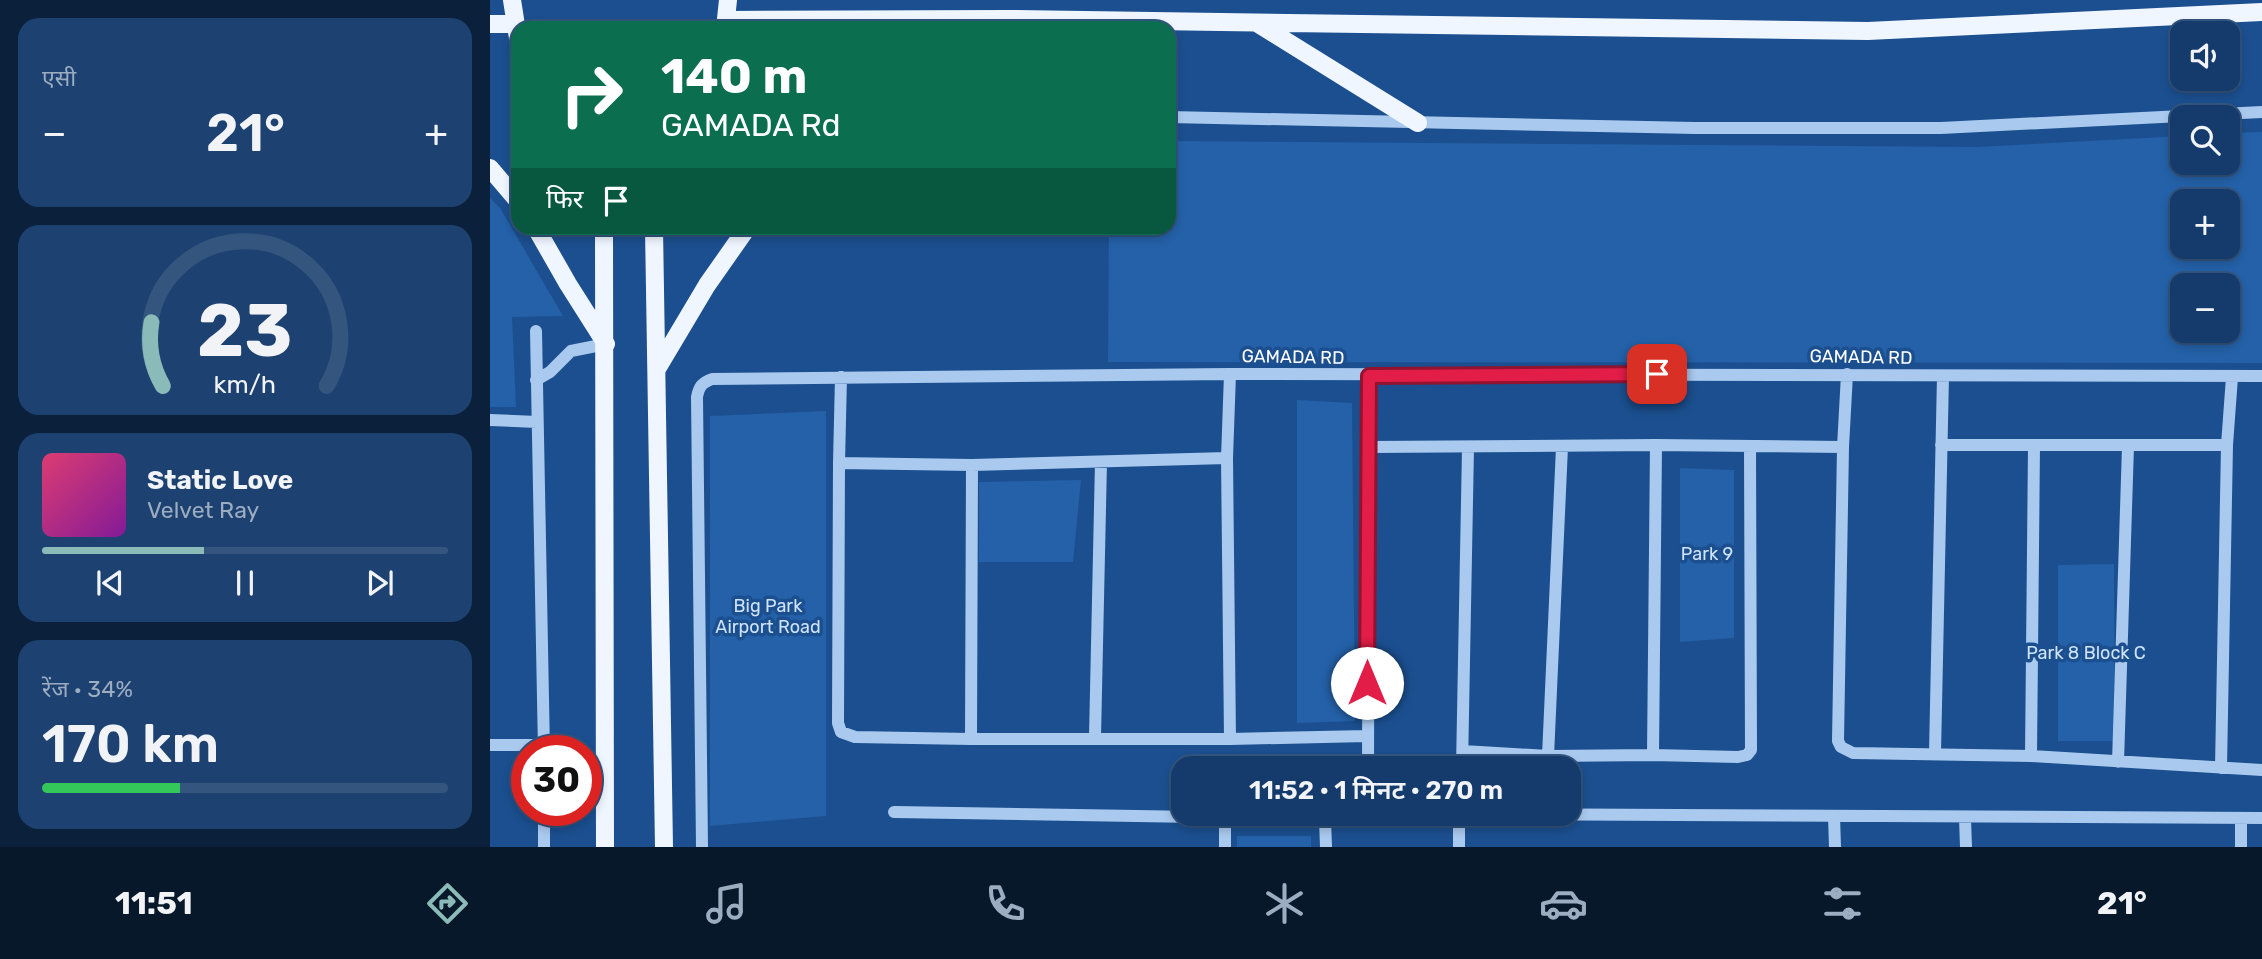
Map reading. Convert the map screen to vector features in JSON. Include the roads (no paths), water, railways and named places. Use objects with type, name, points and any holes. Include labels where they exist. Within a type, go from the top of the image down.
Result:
[{"type":"main road","points":[[512,0],[515,21]]},
{"type":"main road","points":[[725,21],[728,0]]},
{"type":"main road","points":[[1176,22],[1868,31],[2262,12]]},
{"type":"main road","points":[[1006,21],[1010,19]]},
{"type":"main road","points":[[896,21],[1134,21]]},
{"type":"main road","points":[[1257,23],[1418,123]]},
{"type":"main road","points":[[490,24],[511,30]]},
{"type":"main road","points":[[490,167],[511,192]]},
{"type":"main road","points":[[540,235],[606,344]]},
{"type":"main road","points":[[604,235],[605,847]]},
{"type":"main road","points":[[654,235],[664,847]]},
{"type":"main road","points":[[657,369],[742,235]]},
{"type":"street","points":[[1176,117],[1695,128],[1941,128],[2262,112]]},
{"type":"street","points":[[536,331],[544,735]]},
{"type":"street","points":[[536,380],[550,372],[571,351],[606,344]]},
{"type":"street","points":[[1230,374],[1227,458],[1230,738]]},
{"type":"street","name":"GAMADA RD","points":[[702,847],[697,397],[703,382],[712,379],[1230,374],[2262,376]]},
{"type":"street","points":[[1847,374],[1843,447],[1838,741],[1841,747],[1853,753],[1935,753],[2262,770]]},
{"type":"street","points":[[1368,756],[1369,376]]},
{"type":"street","points":[[1935,753],[1943,376]]},
{"type":"street","points":[[841,377],[838,723],[841,732],[855,737],[971,739],[1367,736]]},
{"type":"street","points":[[2221,768],[2227,445],[2232,377]]},
{"type":"street","points":[[490,420],[537,422]]},
{"type":"street","points":[[1653,755],[1656,445]]},
{"type":"street","points":[[1941,445],[2227,445]]},
{"type":"street","points":[[2031,757],[2034,446]]},
{"type":"street","points":[[2118,762],[2128,446]]},
{"type":"street","points":[[1369,447],[1843,447]]},
{"type":"street","points":[[1548,756],[1562,447]]},
{"type":"street","points":[[1581,756],[1738,757],[1747,755],[1752,750],[1750,447]]},
{"type":"street","points":[[1463,756],[1468,448]]},
{"type":"street","points":[[839,463],[972,465],[1227,458]]},
{"type":"street","points":[[1095,737],[1101,462]]},
{"type":"street","points":[[971,739],[972,465]]},
{"type":"street","points":[[490,745],[511,746]]},
{"type":"street","points":[[1463,751],[1534,756]]},
{"type":"street","points":[[894,812],[1171,817]]},
{"type":"street","points":[[1581,815],[2262,818]]},
{"type":"street","points":[[1834,816],[1835,847]]},
{"type":"street","points":[[1965,818],[1966,847]]},
{"type":"street","points":[[2241,818],[2241,847]]},
{"type":"street","points":[[544,826],[544,847]]},
{"type":"street","points":[[1225,826],[1225,847]]},
{"type":"street","points":[[1325,826],[1326,847]]},
{"type":"street","points":[[1459,847],[1460,826]]},
{"type":"park label","name":"Park 9","points":[[1707,554]]},
{"type":"park label","name":"Big Park Airport Road","points":[[768,616]]},
{"type":"park label","name":"Park 8 Block C","points":[[2086,653]]}]
